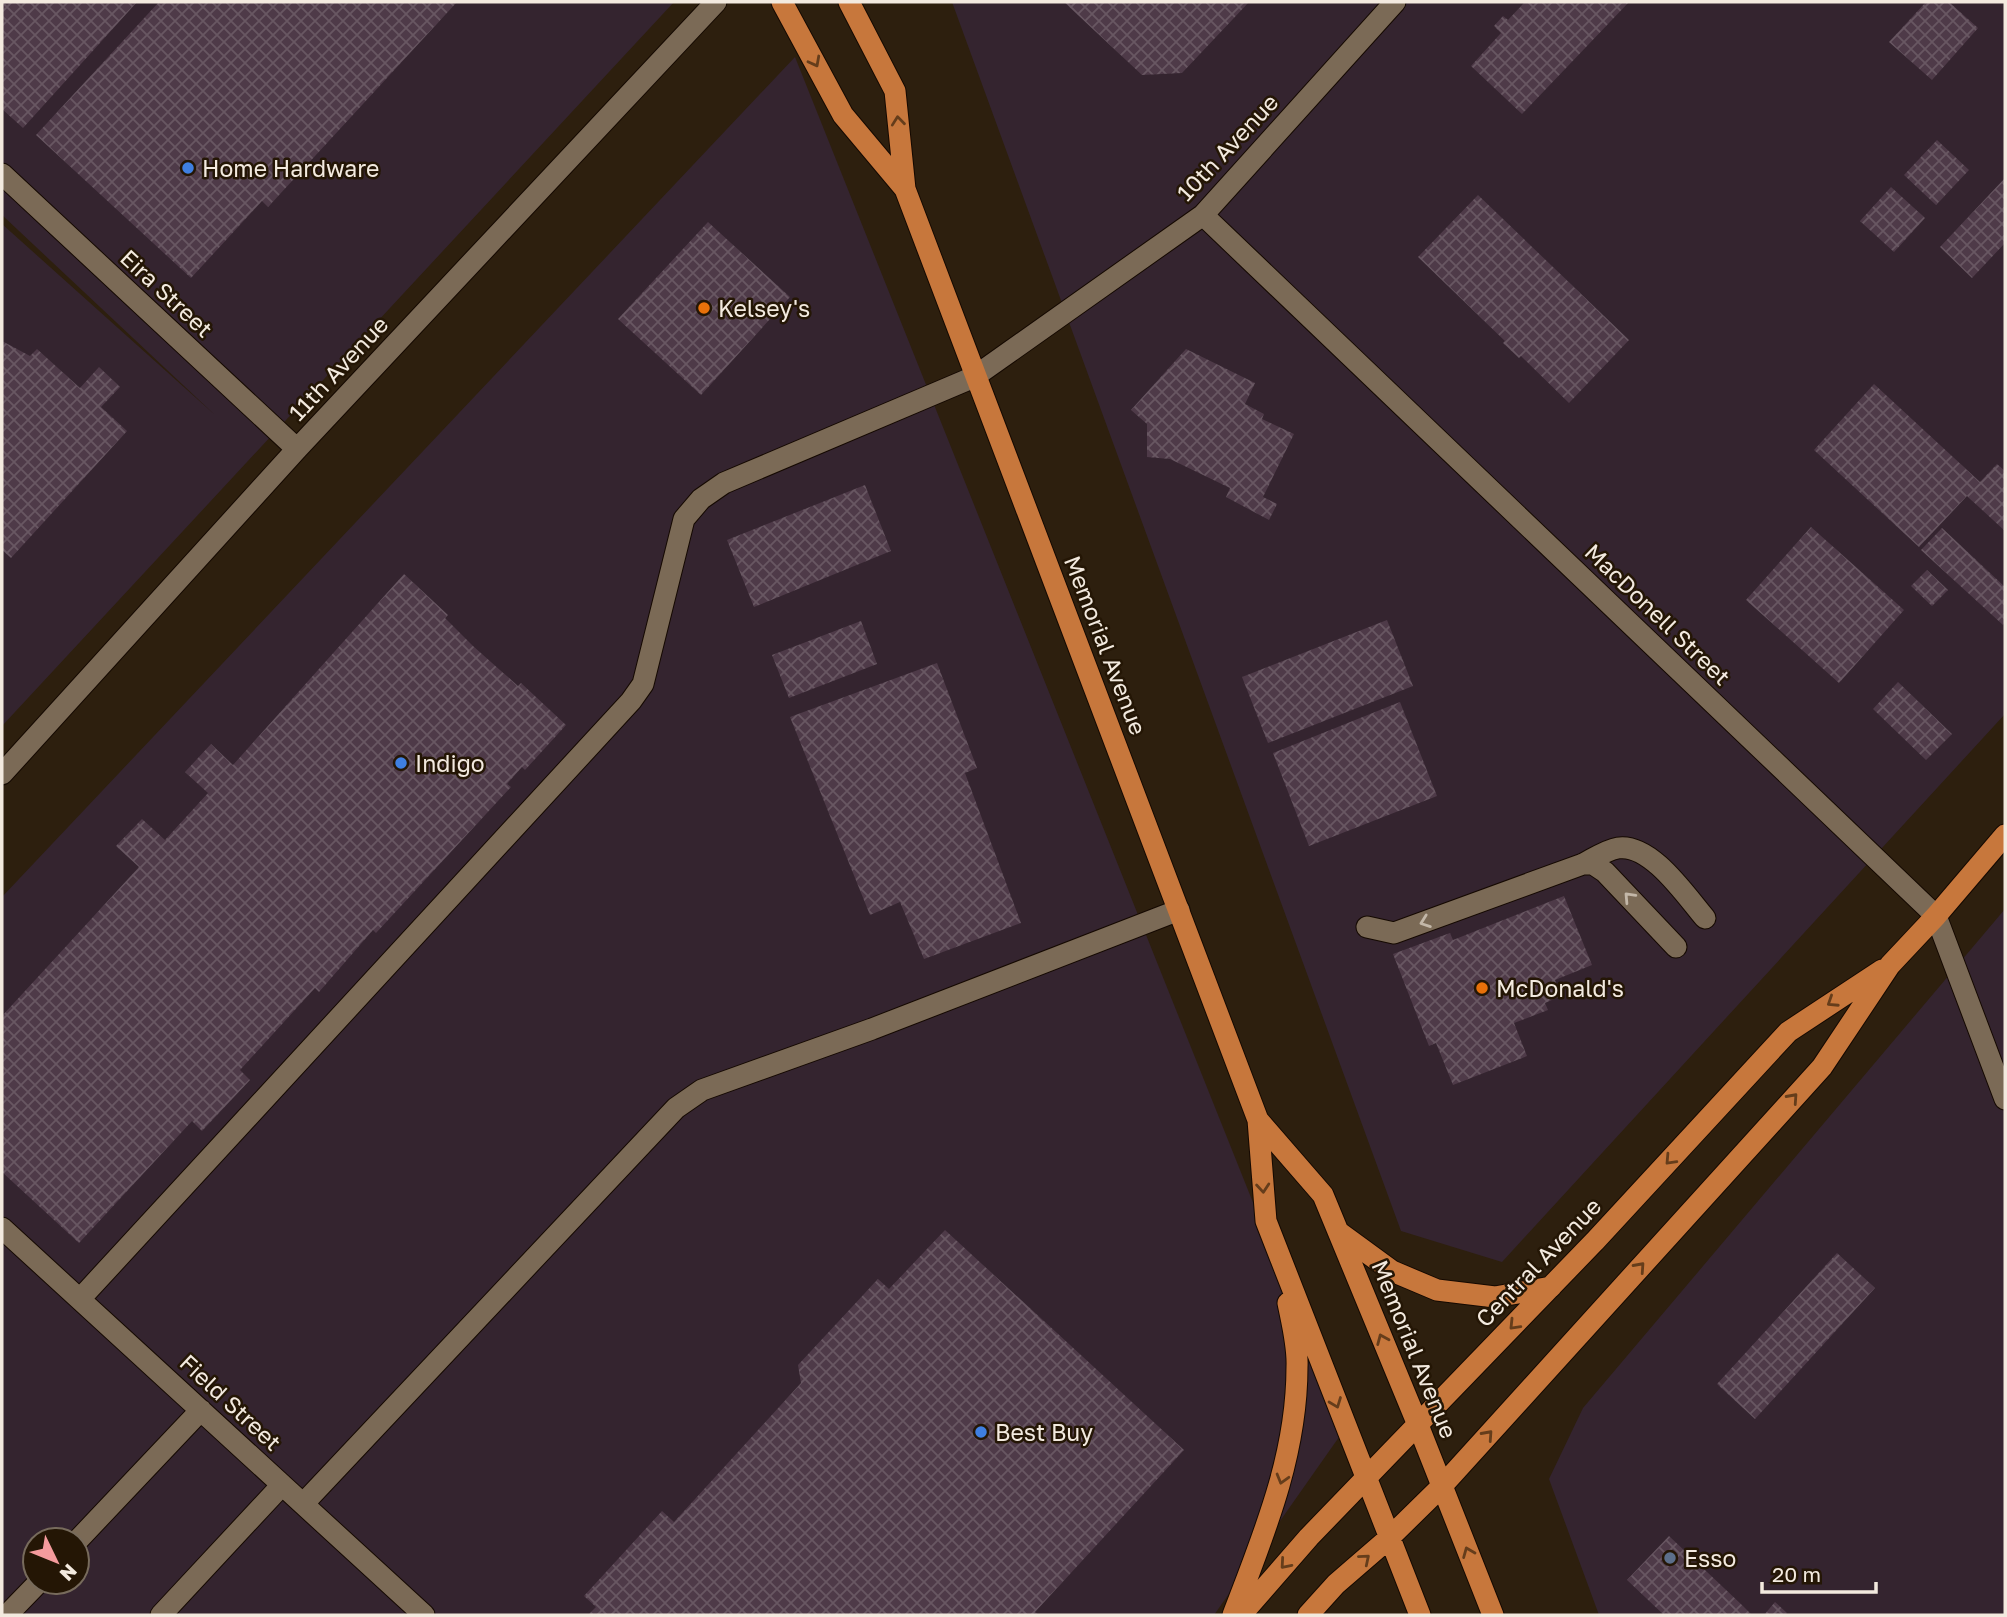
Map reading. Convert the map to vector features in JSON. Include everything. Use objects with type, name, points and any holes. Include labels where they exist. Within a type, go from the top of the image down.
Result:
[{"type":"main road","name":"Memorial Avenue","points":[[782,2],[843,116],[905,189]]},
{"type":"main road","name":"Memorial Avenue","points":[[849,2],[895,91],[905,189],[974,377],[1258,1120],[1266,1221],[1388,1539],[1420,1615]]},
{"type":"main road","name":"Central Avenue","points":[[1308,1615],[1336,1584],[1388,1539],[1442,1486],[1822,1067],[1890,965],[2005,835]]},
{"type":"main road","name":"Central Avenue","points":[[1241,1615],[1309,1537],[1551,1287],[1788,1032],[1890,965]]},
{"type":"main road","name":"Memorial Avenue","points":[[1258,1120],[1323,1195],[1493,1615]]},
{"type":"main road","points":[[1338,1231],[1392,1271],[1437,1290],[1495,1297],[1551,1287]]},
{"type":"main road","points":[[1233,1615],[1283,1476],[1293,1427],[1298,1364],[1283,1266]]},
{"type":"street","name":"11th Avenue","points":[[2,774],[297,449],[716,2]]},
{"type":"street","name":"10th Avenue","points":[[80,1299],[631,701],[643,684],[684,519],[701,499],[724,483],[974,377],[1203,215],[1395,2]]},
{"type":"street","name":"Eira Street","points":[[2,174],[297,449]]},
{"type":"street","name":"MacDonell Street","points":[[1203,215],[1936,916],[2005,1099]]},
{"type":"street","points":[[1367,927],[1394,933],[1622,848],[1646,855],[1705,918]]},
{"type":"street","points":[[1583,864],[1593,864],[1605,872],[1676,947]]},
{"type":"street","points":[[303,1504],[676,1108],[702,1090],[872,1029],[1179,910]]},
{"type":"street","name":"Field Street","points":[[2,1228],[424,1615]]},
{"type":"street","points":[[91,1526],[201,1410]]},
{"type":"street","points":[[161,1615],[282,1485]]},
{"type":"street","points":[[8,1615],[26,1596]]},
{"type":"shaded area","points":[[2,2],[674,2],[2,726],[2,224],[215,415],[2,215]]},
{"type":"shaded area","points":[[952,2],[2005,2],[2005,714],[1502,1262],[1401,1231]]},
{"type":"shaded area","points":[[795,57],[1344,1430],[1214,1615],[2,1615],[2,897]]},
{"type":"shaded area","points":[[2005,909],[2005,1615],[1599,1615],[1549,1479],[1583,1408]]},
{"type":"building","points":[[2,2],[137,2],[23,128],[2,109]]},
{"type":"building","name":"Home Hardware","points":[[159,2],[457,2],[268,207],[262,201],[191,278],[36,135]]},
{"type":"building","points":[[1064,2],[1249,2],[1182,73],[1142,75]]},
{"type":"building","points":[[1525,2],[1629,2],[1522,114],[1471,66],[1501,33],[1494,26],[1503,16],[1508,20]]},
{"type":"building","points":[[1926,2],[1949,2],[1978,28],[1932,80],[1889,42]]},
{"type":"building","points":[[1937,140],[1969,170],[1936,205],[1904,175]]},
{"type":"building","points":[[2005,178],[2005,243],[1972,278],[1940,247]]},
{"type":"building","points":[[1891,187],[1925,218],[1894,252],[1860,221]]},
{"type":"building","points":[[1478,195],[1629,340],[1569,403],[1521,356],[1519,358],[1503,343],[1505,341],[1418,257]]},
{"type":"building","name":"Kelsey's","points":[[708,222],[790,297],[701,395],[618,319]]},
{"type":"building","points":[[2,341],[30,356],[37,349],[80,388],[99,367],[120,387],[101,407],[127,431],[11,558],[2,550]]},
{"type":"building","points":[[1186,349],[1255,383],[1245,404],[1264,414],[1262,419],[1294,434],[1263,497],[1277,504],[1269,520],[1226,497],[1230,488],[1170,459],[1147,457],[1147,424],[1131,410]]},
{"type":"building","points":[[1874,384],[1980,482],[1997,464],[2005,471],[2005,531],[1967,496],[1919,547],[1814,450]]},
{"type":"building","points":[[865,485],[891,551],[754,607],[727,540]]},
{"type":"building","points":[[1811,527],[1904,610],[1839,683],[1746,600]]},
{"type":"building","points":[[1942,528],[2005,587],[2003,625],[1921,550]]},
{"type":"building","points":[[1927,570],[1948,590],[1932,606],[1911,586]]},
{"type":"building","points":[[404,574],[448,615],[445,618],[473,646],[518,686],[521,683],[566,725],[525,770],[522,767],[507,784],[511,787],[376,933],[373,930],[319,992],[315,988],[240,1070],[250,1080],[202,1131],[192,1121],[79,1243],[2,1172],[2,1016],[139,867],[116,846],[142,819],[165,840],[208,793],[185,772],[211,744],[233,765]]},
{"type":"building","points":[[1387,620],[1413,686],[1268,743],[1242,677]]},
{"type":"building","points":[[861,621],[877,664],[789,698],[772,655]]},
{"type":"building","points":[[937,663],[977,768],[965,773],[1021,923],[924,959],[900,902],[870,915],[790,717]]},
{"type":"building","points":[[1898,682],[1952,734],[1926,760],[1873,709]]},
{"type":"building","points":[[1400,702],[1437,796],[1309,846],[1273,753]]},
{"type":"building","name":"McDonald's","points":[[1564,896],[1592,965],[1555,980],[1561,996],[1545,1003],[1548,1010],[1514,1023],[1527,1056],[1453,1085],[1436,1043],[1429,1046],[1393,954],[1450,933],[1453,940]]},
{"type":"building","points":[[945,1230],[1184,1450],[1035,1612],[1039,1615],[588,1615],[596,1607],[584,1596],[662,1511],[674,1522],[801,1383],[798,1365],[878,1279],[889,1289]]},
{"type":"building","points":[[1837,1253],[1875,1288],[1755,1419],[1717,1384]]},
{"type":"building","name":"Esso","points":[[1669,1536],[1752,1615],[1664,1615],[1627,1580]]},
{"type":"building","points":[[1775,1602],[1787,1613],[1764,1615]]},
{"type":"place","name":"Home Hardware","points":[[188,168]]},
{"type":"place","name":"Kelsey's","points":[[704,308]]},
{"type":"place","name":"Indigo","points":[[401,763]]},
{"type":"place","name":"McDonald's","points":[[1482,988]]},
{"type":"place","name":"Best Buy","points":[[981,1432]]},
{"type":"place","name":"Esso","points":[[1670,1558]]}]
